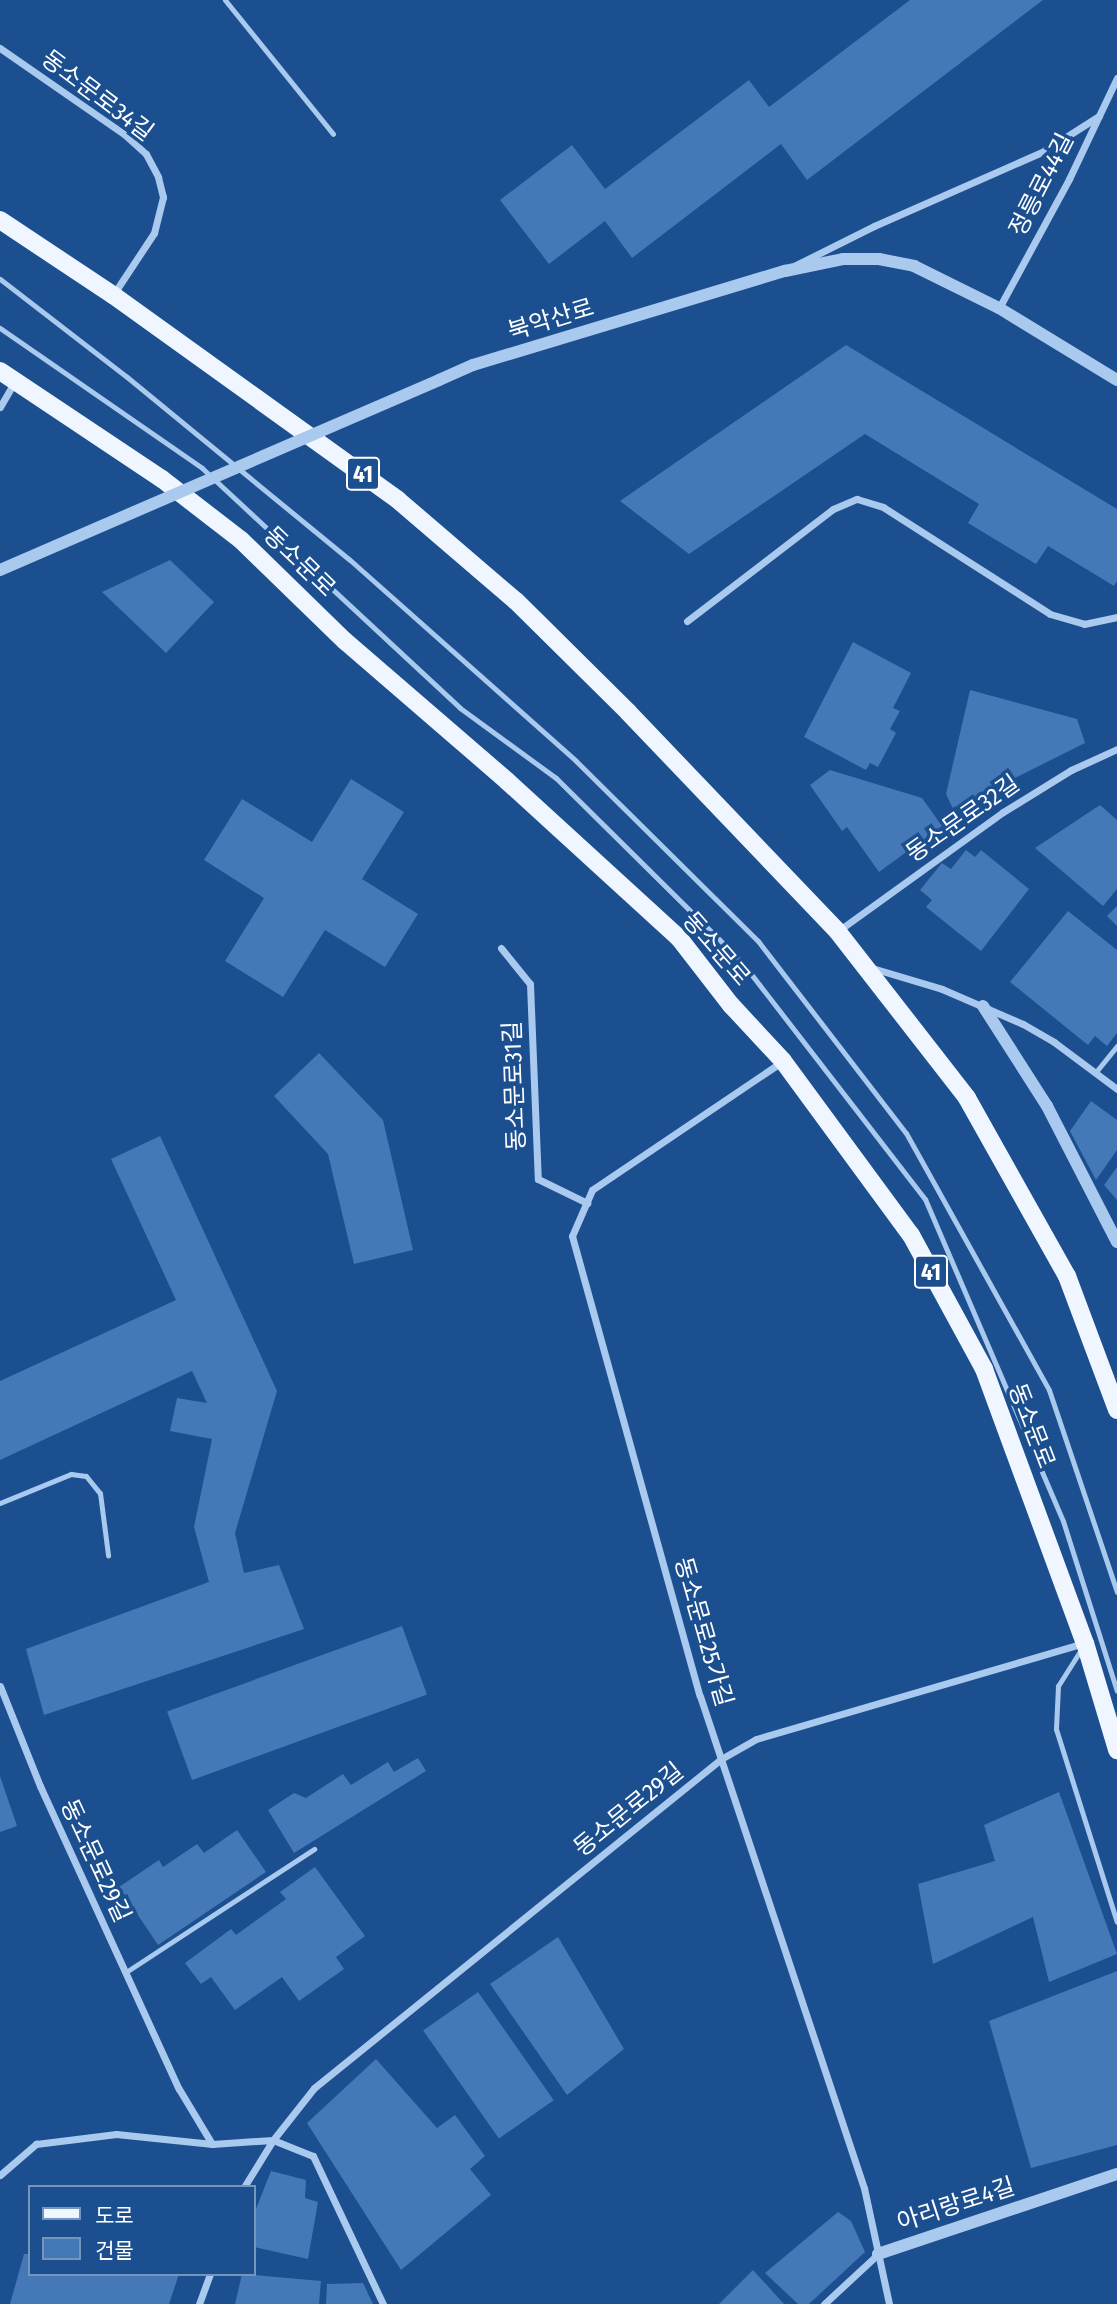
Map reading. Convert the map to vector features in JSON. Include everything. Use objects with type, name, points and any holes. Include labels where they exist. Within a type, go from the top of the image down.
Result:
[{"type":"main road","name":"41","points":[[0,220],[113,295],[398,500],[516,601],[628,712],[838,932],[868,967],[967,1098],[1067,1276],[1117,1410]]},
{"type":"main road","name":"동소문로","points":[[8,375],[162,478],[241,540],[345,641],[507,781],[679,938],[732,1005],[783,1061],[911,1235],[984,1369],[1085,1643],[1117,1750]]},
{"type":"street","name":"동소문로34길","points":[[0,48],[125,135],[146,154],[158,177],[163,197],[154,233],[113,295]]},
{"type":"street","name":"정릉로44길","points":[[999,308],[1117,78]]},
{"type":"street","points":[[785,271],[874,226],[1044,152],[1099,116]]},
{"type":"street","name":"북악산로","points":[[0,570],[473,365],[785,271],[843,259],[879,259],[914,267],[999,308],[1117,380]]},
{"type":"street","name":"동소문로","points":[[0,407],[8,375]]},
{"type":"street","points":[[687,621],[833,509],[857,499],[883,508],[1050,614],[1084,624],[1117,617]]},
{"type":"street","name":"동소문로32길","points":[[838,932],[1026,797],[1071,770],[1117,750]]},
{"type":"street","name":"동소문로31길","points":[[501,947],[530,984],[538,1179],[587,1203]]},
{"type":"street","points":[[868,967],[942,989],[983,1006],[1054,1042],[1117,1089]]},
{"type":"street","points":[[983,1006],[1047,1107],[1117,1242]]},
{"type":"street","name":"동소문로25가길","points":[[783,1061],[592,1191],[572,1236],[700,1696],[864,2188],[889,2304]]},
{"type":"street","name":"동소문로29길","points":[[245,2185],[272,2140],[314,2088],[721,1759],[755,1739],[1085,1643]]},
{"type":"street","name":"동소문로29길","points":[[0,1686],[40,1786],[179,2089],[212,2144]]},
{"type":"street","points":[[0,2175],[36,2144],[116,2134],[212,2144],[272,2140],[313,2156],[383,2304]]},
{"type":"street","name":"아리랑로4길","points":[[824,2304],[878,2254],[1117,2174]]},
{"type":"street","points":[[200,2304],[209,2276]]},
{"type":"lane","points":[[225,0],[333,134]]},
{"type":"lane","points":[[0,279],[127,377],[350,560],[576,761],[758,941],[906,1132],[1049,1390],[1117,1592]]},
{"type":"lane","points":[[0,328],[202,468],[460,708],[556,778],[741,961],[925,1199],[1063,1521],[1117,1691]]},
{"type":"lane","points":[[1096,1073],[1117,1046]]},
{"type":"lane","points":[[0,1503],[71,1474],[86,1476],[100,1493],[108,1555]]},
{"type":"lane","points":[[1085,1643],[1058,1686],[1056,1730],[1117,1922]]},
{"type":"lane","points":[[126,1972],[314,1849]]},
{"type":"building","points":[[910,0],[1043,0],[807,180],[781,144],[632,258],[605,221],[549,264],[500,200],[572,145],[605,189],[749,80],[769,107]]},
{"type":"building","points":[[846,345],[1117,509],[1117,581],[1114,586],[1048,546],[1036,564],[968,523],[979,504],[865,434],[689,554],[620,501]]},
{"type":"building","points":[[170,560],[214,602],[166,653],[102,592]]},
{"type":"building","points":[[853,642],[911,673],[893,708],[900,711],[890,729],[896,733],[878,767],[870,763],[866,770],[804,737]]},
{"type":"building","points":[[970,690],[1077,719],[1085,743],[953,809],[946,794]]},
{"type":"building","points":[[830,770],[922,798],[942,826],[879,872],[847,827],[842,831],[810,785]]},
{"type":"building","points":[[351,779],[404,812],[362,879],[418,914],[385,967],[325,930],[283,997],[225,961],[264,898],[204,860],[242,799],[312,842]]},
{"type":"building","points":[[1100,805],[1117,820],[1117,889],[1103,906],[1035,848]]},
{"type":"building","points":[[966,850],[975,857],[981,850],[1029,889],[981,951],[926,907],[932,900],[920,890],[942,863],[951,869]]},
{"type":"building","points":[[1117,906],[1117,926],[1107,916]]},
{"type":"building","points":[[1068,911],[1117,950],[1117,1033],[1107,1046],[1095,1036],[1088,1045],[1010,982]]},
{"type":"building","points":[[319,1053],[383,1120],[413,1250],[354,1264],[328,1154],[274,1096]]},
{"type":"building","points":[[1091,1101],[1117,1120],[1117,1150],[1096,1180],[1070,1131]]},
{"type":"building","points":[[160,1136],[277,1391],[235,1533],[244,1573],[279,1565],[304,1629],[44,1715],[26,1649],[209,1582],[194,1527],[212,1439],[170,1431],[177,1398],[207,1403],[192,1371],[0,1460],[0,1381],[176,1300],[111,1159]]},
{"type":"building","points":[[1117,1167],[1117,1200],[1104,1185]]},
{"type":"building","points":[[402,1626],[427,1695],[192,1780],[167,1712]]},
{"type":"building","points":[[418,1758],[426,1771],[294,1853],[268,1810],[294,1793],[306,1798],[343,1774],[351,1785],[388,1762],[394,1772]]},
{"type":"building","points":[[0,1776],[17,1826],[0,1832]]},
{"type":"building","points":[[1059,1792],[1117,1954],[1049,1982],[1033,1917],[933,1964],[918,1884],[995,1861],[984,1825]]},
{"type":"building","points":[[237,1830],[266,1872],[158,1945],[119,1887],[159,1860],[163,1867],[197,1844],[204,1853]]},
{"type":"building","points":[[315,1867],[365,1936],[336,1957],[344,1969],[299,2001],[282,1977],[235,2010],[211,1977],[201,1984],[185,1963],[231,1929],[236,1935],[286,1899],[280,1892]]},
{"type":"building","points":[[558,1937],[624,2049],[567,2095],[490,1984]]},
{"type":"building","points":[[1117,1971],[1117,2145],[1031,2168],[989,2021]]},
{"type":"building","points":[[478,1992],[554,2100],[499,2139],[423,2030]]},
{"type":"building","points":[[376,2059],[437,2128],[455,2115],[485,2156],[470,2169],[491,2195],[401,2270],[307,2123]]},
{"type":"building","points":[[271,2171],[306,2180],[305,2198],[318,2202],[308,2259],[256,2247],[256,2209]]},
{"type":"building","points":[[838,2212],[851,2221],[865,2252],[809,2304],[798,2304],[765,2273]]},
{"type":"building","points":[[24,2254],[28,2254],[28,2276],[178,2276],[169,2304],[10,2304]]},
{"type":"building","points":[[753,2270],[784,2304],[719,2304]]},
{"type":"building","points":[[242,2276],[321,2281],[319,2304],[235,2304]]},
{"type":"building","points":[[363,2283],[373,2304],[326,2304],[327,2284]]}]
